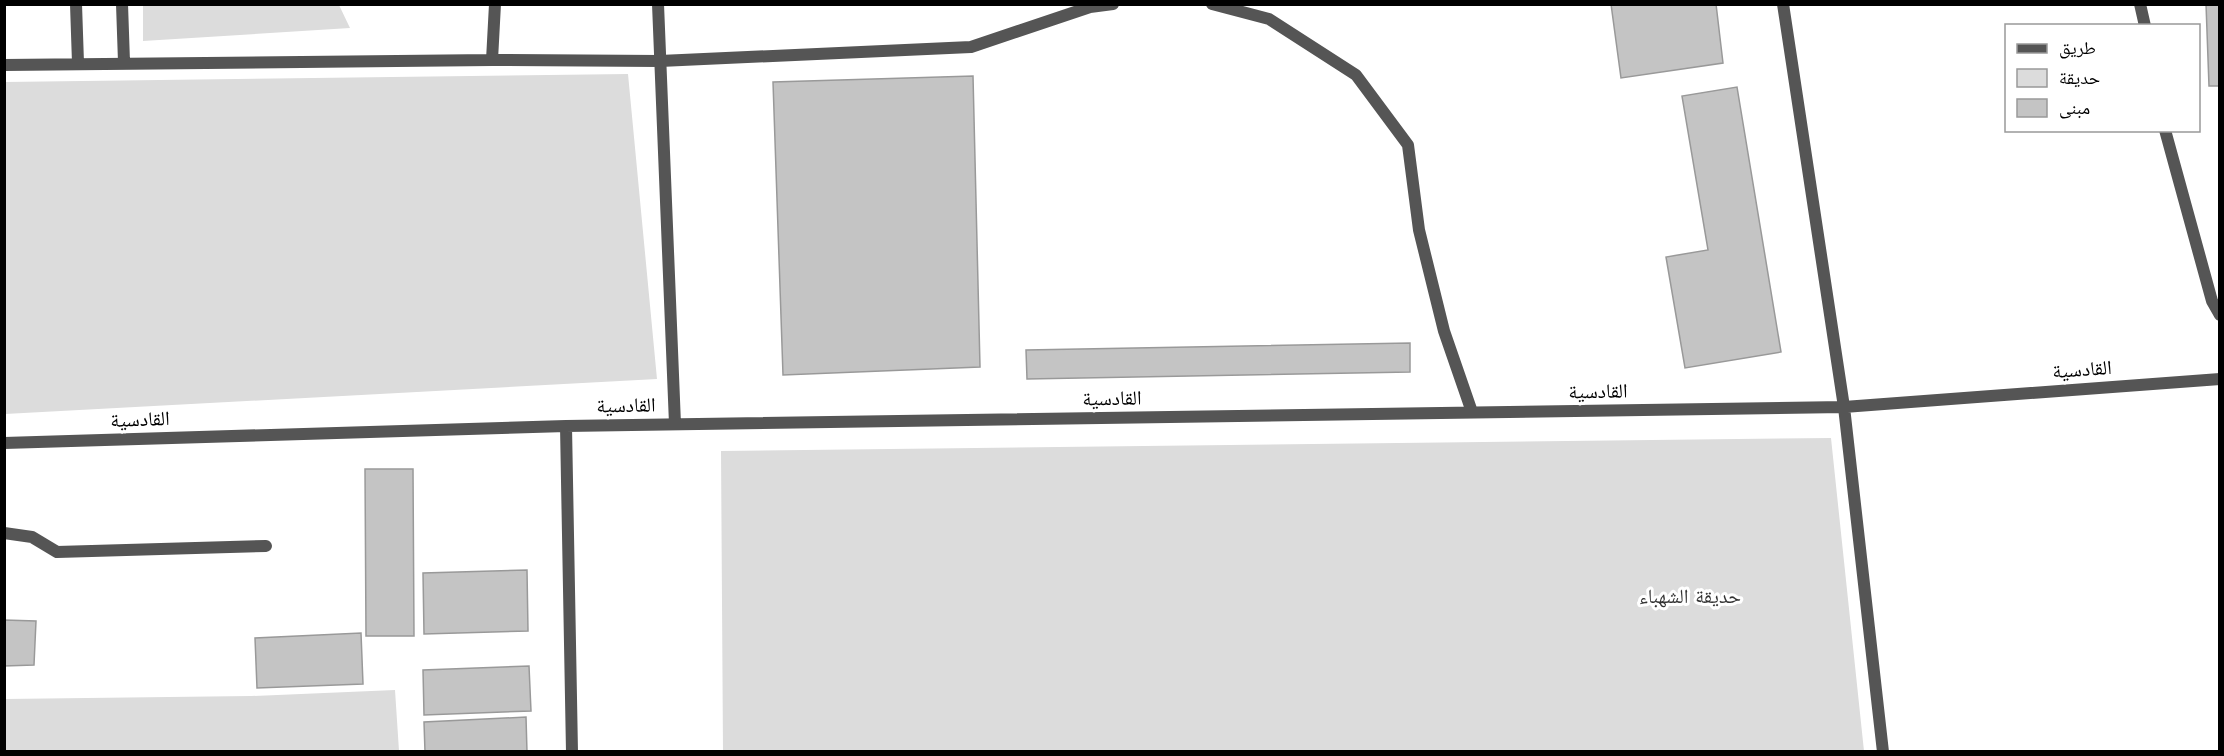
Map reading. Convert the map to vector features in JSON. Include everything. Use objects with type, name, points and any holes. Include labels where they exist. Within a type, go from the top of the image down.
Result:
[{"type":"street","points":[[76,4],[78,63]]},
{"type":"street","points":[[122,4],[124,62]]},
{"type":"street","points":[[492,60],[495,4]]},
{"type":"street","points":[[658,4],[675,424]]},
{"type":"street","points":[[4,64],[660,61],[971,47],[1089,7],[1113,4]]},
{"type":"street","points":[[1212,4],[1269,19],[1356,75],[1408,145],[1419,230],[1444,330],[1472,412]]},
{"type":"street","points":[[1783,4],[1844,407],[1884,752]]},
{"type":"street","points":[[2140,4],[2145,24]]},
{"type":"street","points":[[2166,132],[2212,301],[2220,315]]},
{"type":"street","name":"القادسية","points":[[4,443],[566,426],[1844,407],[2220,379]]},
{"type":"street","points":[[566,426],[572,752]]},
{"type":"street","points":[[4,532],[32,537],[57,552],[266,546]]},
{"type":"green space","points":[[143,5],[339,5],[350,28],[143,41]]},
{"type":"green space","points":[[628,74],[657,379],[5,414],[5,82]]},
{"type":"green space","name":"حديقة الشهباء","points":[[1831,438],[1864,751],[723,751],[721,451]]},
{"type":"green space","points":[[395,690],[399,751],[5,751],[5,699],[251,696]]},
{"type":"building","points":[[1611,4],[1716,4],[1723,63],[1621,78]]},
{"type":"building","points":[[2206,4],[2220,4],[2220,86],[2209,86]]},
{"type":"building","points":[[973,76],[980,367],[783,375],[773,82]]},
{"type":"building","points":[[1737,87],[1781,352],[1685,368],[1666,257],[1708,250],[1682,96]]},
{"type":"building","points":[[1410,343],[1410,372],[1027,379],[1026,350]]},
{"type":"building","points":[[365,469],[413,469],[414,636],[366,636]]},
{"type":"building","points":[[527,570],[528,631],[424,634],[423,573]]},
{"type":"building","points":[[4,620],[36,621],[34,665],[4,666]]},
{"type":"building","points":[[361,633],[363,684],[257,688],[255,638]]},
{"type":"building","points":[[529,666],[531,711],[424,715],[423,670]]},
{"type":"building","points":[[526,717],[527,752],[425,752],[424,722]]}]
